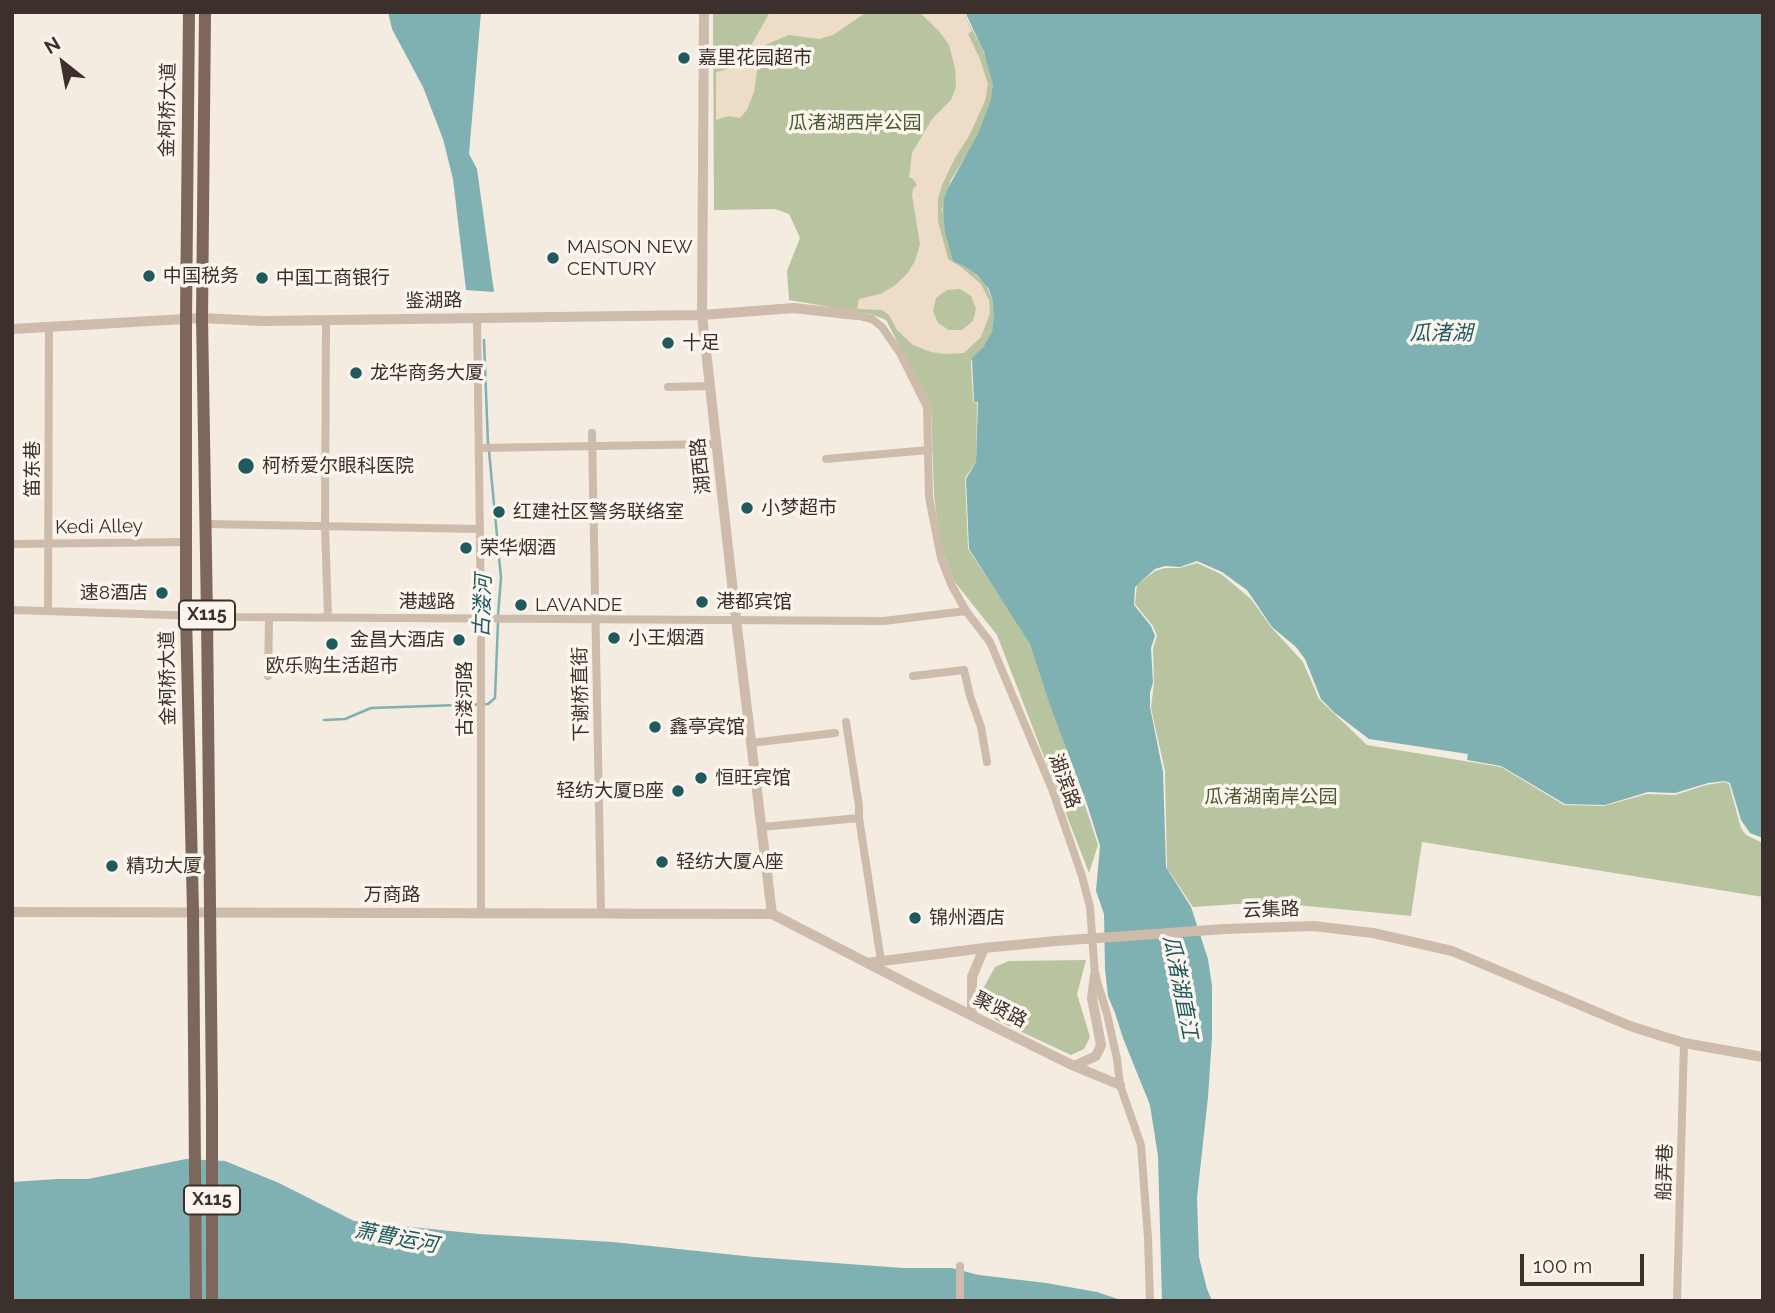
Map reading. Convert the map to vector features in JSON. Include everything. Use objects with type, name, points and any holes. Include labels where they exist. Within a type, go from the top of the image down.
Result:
[{"type":"main road","name":"金柯桥大道","points":[[189,12],[186,615],[193,912],[197,1301]]},
{"type":"main road","name":"金柯桥大道","points":[[205,12],[202,318],[212,1301]]},
{"type":"street","name":"湖西路","points":[[704,16],[702,315],[772,914]]},
{"type":"street","name":"鉴湖路","points":[[12,330],[202,318],[263,321],[702,315],[794,308],[856,314]]},
{"type":"street","name":"湖滨路","points":[[856,314],[872,319],[882,327],[900,353],[927,407],[929,497],[941,558],[966,611],[990,642],[1052,789],[1082,876],[1090,907],[1095,975],[1107,1014],[1120,1085],[1141,1145],[1150,1301]]},
{"type":"street","name":"古溇河路","points":[[477,318],[485,448],[480,528],[481,913]]},
{"type":"street","points":[[326,320],[325,526],[328,617]]},
{"type":"street","name":"笛东巷","points":[[48,611],[49,327]]},
{"type":"street","points":[[667,387],[710,386]]},
{"type":"street","name":"下谢桥直街","points":[[592,433],[601,913]]},
{"type":"street","points":[[485,448],[716,444]]},
{"type":"street","points":[[826,459],[929,450]]},
{"type":"street","points":[[206,524],[480,528]]},
{"type":"street","name":"Kedi Alley","points":[[12,544],[186,542]]},
{"type":"street","name":"港越路","points":[[12,610],[269,617],[884,621],[966,611]]},
{"type":"street","points":[[268,676],[269,617]]},
{"type":"street","points":[[913,676],[964,670],[981,727],[987,762]]},
{"type":"street","points":[[846,722],[881,961]]},
{"type":"street","points":[[751,743],[835,733]]},
{"type":"street","points":[[762,827],[859,818]]},
{"type":"street","name":"万商路","points":[[12,912],[772,914]]},
{"type":"street","points":[[772,914],[866,963]]},
{"type":"street","name":"云集路","points":[[866,963],[1056,941],[1312,926],[1373,933],[1452,951],[1630,1026],[1684,1043],[1763,1057]]},
{"type":"street","points":[[972,1015],[972,976],[984,948]]},
{"type":"street","name":"聚贤路","points":[[866,963],[1074,1066],[1120,1085]]},
{"type":"street","points":[[1074,1066],[1096,1056],[1101,1045],[1092,998],[1095,975]]},
{"type":"street","name":"船弄巷","points":[[1677,1301],[1684,1043]]},
{"type":"street","points":[[960,1266],[960,1301]]},
{"type":"green space","name":"瓜渚湖西岸公园","points":[[713,12],[963,12],[981,46],[998,87],[980,134],[951,180],[942,210],[953,259],[986,284],[997,312],[990,339],[971,361],[973,402],[977,403],[976,462],[965,478],[968,549],[1026,636],[1036,656],[1098,845],[1089,873],[997,635],[954,581],[941,546],[934,496],[931,406],[886,320],[871,314],[789,300],[787,271],[800,238],[789,214],[775,209],[714,210]]},
{"type":"green space","name":"瓜渚湖南岸公园","points":[[1197,563],[1221,574],[1251,599],[1271,627],[1303,662],[1319,699],[1367,745],[1501,767],[1564,805],[1604,806],[1647,794],[1675,795],[1706,785],[1725,782],[1729,784],[1741,828],[1746,835],[1763,843],[1763,897],[1422,842],[1411,916],[1266,902],[1193,907],[1167,868],[1165,771],[1151,708],[1154,683],[1153,648],[1157,636],[1153,626],[1135,604],[1137,585],[1155,571]]},
{"type":"green space","points":[[1086,960],[1077,994],[1090,1037],[1084,1049],[1071,1055],[996,1020],[987,1007],[984,987],[995,967],[1009,961]]},
{"type":"shaded area","points":[[770,12],[867,12],[833,35],[819,39],[789,35],[765,45],[759,58],[754,92],[747,110],[740,118],[729,116],[716,120],[716,72],[741,63]]},
{"type":"shaded area","points":[[919,12],[963,12],[972,31],[968,34],[988,84],[985,101],[942,185],[938,198],[938,221],[948,259],[981,284],[989,300],[990,313],[981,337],[964,353],[945,354],[913,345],[882,310],[857,309],[859,299],[880,294],[894,286],[907,274],[915,261],[920,244],[912,195],[917,185],[909,178],[912,153],[932,119],[951,100],[956,87],[955,68],[949,45]],"holes":[[[960,289],[971,296],[976,309],[973,321],[962,330],[949,330],[938,323],[933,311],[936,298],[947,290]]]},
{"type":"water","points":[[388,12],[481,12],[469,154],[477,169],[494,292],[466,290],[453,179],[443,139],[423,87],[392,29]]},
{"type":"water","name":"瓜渚湖","points":[[965,12],[1763,12],[1763,838],[1750,833],[1741,820],[1730,783],[1725,781],[1675,793],[1648,792],[1605,805],[1565,804],[1501,766],[1467,760],[1468,754],[1369,739],[1321,699],[1305,659],[1296,647],[1272,627],[1247,590],[1222,572],[1197,561],[1180,567],[1165,566],[1155,569],[1135,587],[1134,605],[1151,626],[1155,636],[1151,648],[1153,683],[1150,707],[1163,772],[1166,867],[1191,907],[1208,959],[1212,986],[1208,1097],[1197,1198],[1199,1257],[1212,1301],[1162,1301],[1158,1156],[1150,1105],[1108,996],[1104,914],[1096,891],[1100,846],[1030,644],[969,549],[966,479],[976,462],[978,402],[974,402],[972,358],[984,346],[992,332],[993,302],[989,289],[978,276],[953,261],[945,232],[943,211],[948,188],[978,134],[991,100],[993,85],[984,52]]},
{"type":"water","name":"萧曹运河","points":[[186,1159],[225,1161],[279,1183],[354,1221],[479,1234],[613,1242],[754,1257],[903,1268],[951,1268],[979,1275],[1097,1292],[1124,1301],[12,1301],[12,1182],[88,1179]]},
{"type":"waterway","name":"古溇河","points":[[484,340],[488,444]]},
{"type":"waterway","name":"古溇河","points":[[489,451],[501,578],[498,615]]},
{"type":"waterway","name":"古溇河","points":[[324,720],[345,719],[371,708],[488,704],[495,698],[498,622]]},
{"type":"place","name":"嘉里花园超市","points":[[684,58]]},
{"type":"place","name":"MAISON NEW CENTURY","points":[[553,258]]},
{"type":"place","name":"中国税务","points":[[149,276]]},
{"type":"place","name":"中国工商银行","points":[[262,278]]},
{"type":"place","name":"十足","points":[[668,343]]},
{"type":"place","name":"龙华商务大厦","points":[[356,373]]},
{"type":"place","name":"柯桥爱尔眼科医院","points":[[246,466]]},
{"type":"place","name":"小梦超市","points":[[747,508]]},
{"type":"place","name":"红建社区警务联络室","points":[[499,512]]},
{"type":"place","name":"荣华烟酒","points":[[466,548]]},
{"type":"place","name":"速8酒店","points":[[162,593]]},
{"type":"place","name":"港都宾馆","points":[[702,602]]},
{"type":"place","name":"LAVANDE","points":[[521,605]]},
{"type":"place","name":"小王烟酒","points":[[614,638]]},
{"type":"place","name":"金昌大酒店","points":[[459,640]]},
{"type":"place","name":"欧乐购生活超市","points":[[332,644]]},
{"type":"place","name":"鑫亭宾馆","points":[[655,727]]},
{"type":"place","name":"恒旺宾馆","points":[[701,778]]},
{"type":"place","name":"轻纺大厦B座","points":[[678,791]]},
{"type":"place","name":"轻纺大厦A座","points":[[662,862]]},
{"type":"place","name":"精功大厦","points":[[112,866]]},
{"type":"place","name":"锦州酒店","points":[[915,918]]},
{"type":"water label","name":"瓜渚湖直江","points":[[1180,987]]}]
